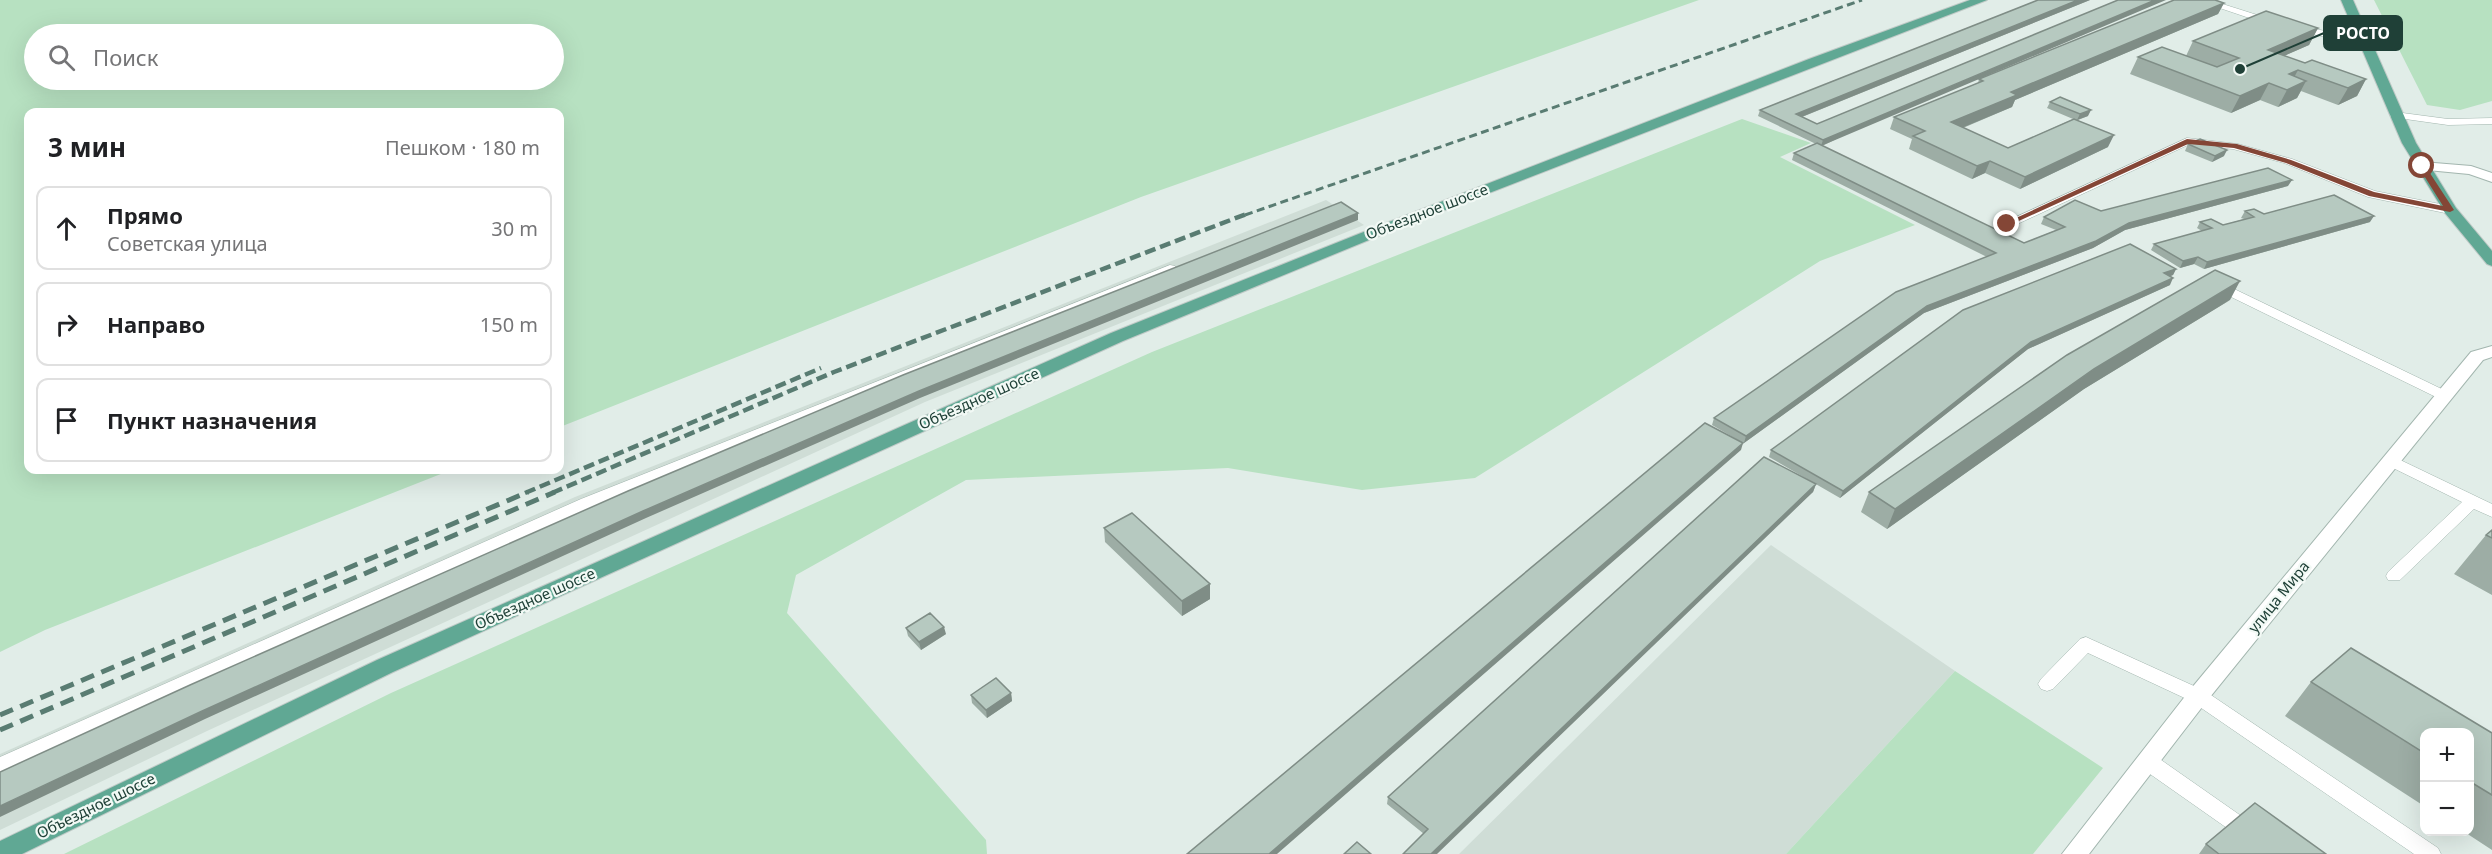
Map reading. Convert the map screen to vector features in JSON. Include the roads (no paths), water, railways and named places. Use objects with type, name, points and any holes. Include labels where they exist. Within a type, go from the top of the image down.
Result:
[{"type":"main road","name":"Объездное шоссе","points":[[0,853],[386,666],[1117,337],[1381,230],[1802,66],[1981,0]]},
{"type":"main road","points":[[2347,0],[2395,115],[2422,166],[2450,210],[2492,261]]},
{"type":"street","points":[[2422,166],[2471,170],[2492,178]]},
{"type":"street","points":[[2471,170],[2492,187]]},
{"type":"street","name":"улица Мира","points":[[2074,854],[2198,696],[2477,356],[2492,351]]},
{"type":"lane","points":[[2202,1],[2252,17],[2364,42]]},
{"type":"lane","points":[[2395,115],[2448,122],[2492,121]]},
{"type":"lane","points":[[2007,224],[2187,141],[2234,146],[2288,161],[2372,194],[2450,210]]},
{"type":"lane","points":[[0,766],[587,503],[1188,262]]},
{"type":"lane","points":[[2228,290],[2364,361],[2445,396]]},
{"type":"lane","points":[[2392,461],[2492,510]]},
{"type":"lane","points":[[2394,576],[2473,501]]},
{"type":"lane","points":[[2047,684],[2086,644],[2198,696],[2431,854]]},
{"type":"lane","points":[[2147,761],[2280,854]]},
{"type":"railway","points":[[1245,215],[1862,0]]},
{"type":"railway","points":[[552,493],[834,372],[1249,213]]},
{"type":"railway","points":[[525,493],[821,368]]},
{"type":"railway","points":[[0,715],[528,492]]},
{"type":"railway","points":[[0,730],[555,492]]},
{"type":"place","name":"РОСТО","points":[[2240,69]]}]
